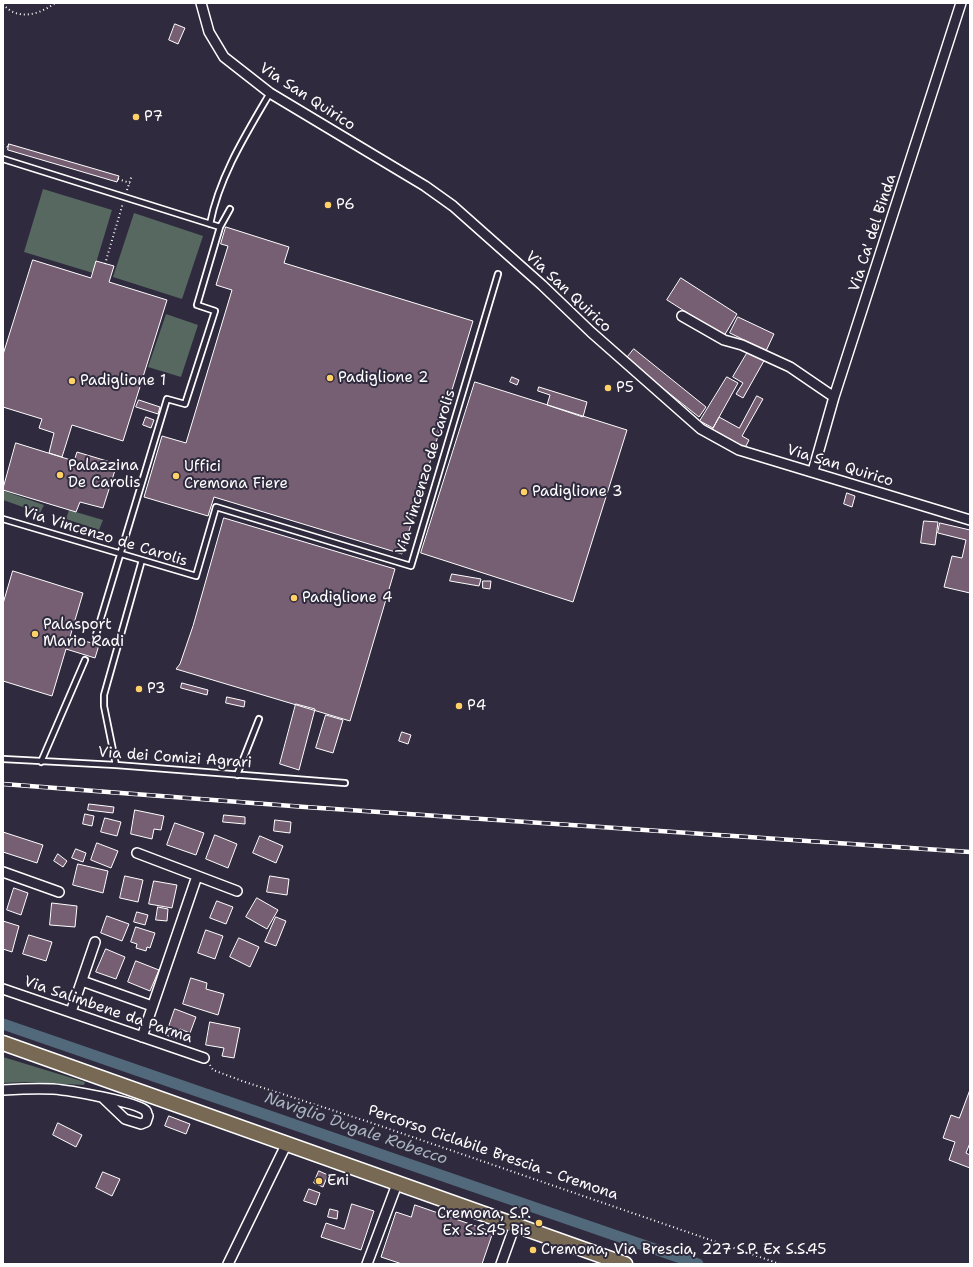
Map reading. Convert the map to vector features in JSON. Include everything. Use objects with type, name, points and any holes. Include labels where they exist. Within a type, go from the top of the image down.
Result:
[{"type":"main road","points":[[3,1043],[286,1145],[625,1264]]},
{"type":"street","name":"Via San Quirico","points":[[201,3],[209,32],[224,57],[270,94],[425,186],[453,206],[542,285],[591,332],[701,429],[739,450],[813,471],[970,520]]},
{"type":"street","name":"Via Ca' del Binda","points":[[813,471],[834,397],[961,3]]},
{"type":"street","points":[[682,316],[724,340],[742,345],[790,367],[834,397]]},
{"type":"street","points":[[137,854],[237,891]]},
{"type":"street","points":[[3,872],[60,892]]},
{"type":"street","points":[[142,1037],[197,876]]},
{"type":"street","points":[[71,1012],[95,942]]},
{"type":"street","points":[[82,981],[152,1006]]},
{"type":"street","name":"Via Salimbene da Parma","points":[[3,989],[204,1058]]},
{"type":"street","points":[[3,1090],[51,1089],[76,1092],[103,1098]]},
{"type":"street","points":[[228,1264],[286,1145]]},
{"type":"street","points":[[367,1264],[397,1184]]},
{"type":"street","points":[[501,1264],[515,1225]]},
{"type":"lane","points":[[210,224],[215,200],[226,175],[249,128],[270,94]]},
{"type":"lane","points":[[3,159],[220,227]]},
{"type":"lane","points":[[94,638],[167,399],[185,404],[215,311],[197,305],[220,227],[230,209]]},
{"type":"lane","name":"Via Vincenzo de Carolis","points":[[3,519],[196,576],[216,507],[411,566],[498,274]]},
{"type":"lane","points":[[116,765],[104,706],[104,695],[142,560]]},
{"type":"lane","points":[[41,762],[85,660]]},
{"type":"lane","points":[[237,775],[259,719]]},
{"type":"lane","name":"Via dei Comizi Agrari","points":[[3,759],[116,765],[344,783]]},
{"type":"path","points":[[3,4],[9,11],[18,14],[33,14],[47,9],[55,3]]},
{"type":"path","points":[[3,145],[8,147]]},
{"type":"path","points":[[105,264],[132,175]]},
{"type":"path","points":[[118,179],[130,183]]},
{"type":"path","name":"Percorso Ciclabile Brescia - Cremona","points":[[204,1058],[213,1070],[245,1082],[369,1122],[780,1264]]},
{"type":"green space","points":[[43,189],[112,210],[93,273],[24,252]]},
{"type":"green space","points":[[134,213],[203,236],[182,299],[113,277]]},
{"type":"green space","points":[[166,314],[198,325],[181,377],[148,367]]},
{"type":"green space","points":[[4,491],[44,505],[40,513],[3,500]]},
{"type":"green space","points":[[69,510],[103,520],[99,530],[66,519]]},
{"type":"green space","points":[[3,1057],[85,1082],[84,1085],[26,1082],[3,1083]]},
{"type":"building","points":[[175,24],[185,28],[178,44],[169,40]]},
{"type":"building","points":[[9,144],[119,176],[117,182],[8,150]]},
{"type":"building","name":"Padiglione 2","points":[[226,227],[289,247],[284,263],[473,321],[402,554],[214,497],[208,516],[144,497],[162,436],[186,443],[232,290],[216,285],[228,246],[221,244]]},
{"type":"building","name":"Padiglione 1","points":[[33,260],[91,278],[96,261],[114,266],[109,282],[167,300],[123,441],[72,425],[62,457],[49,453],[54,433],[39,428],[42,419],[3,407],[3,355]]},
{"type":"building","points":[[681,278],[737,314],[724,336],[667,300]]},
{"type":"building","points":[[738,317],[774,334],[766,351],[730,333]]},
{"type":"building","points":[[634,349],[706,407],[699,417],[626,359]]},
{"type":"building","points":[[749,350],[765,359],[743,398],[736,394],[743,383],[733,377]]},
{"type":"building","points":[[512,377],[519,380],[517,385],[510,382]]},
{"type":"building","points":[[727,377],[738,383],[713,428],[700,421]]},
{"type":"building","name":"Padiglione 3","points":[[475,382],[627,430],[573,602],[421,553]]},
{"type":"building","points":[[539,387],[587,402],[583,417],[547,405],[550,395],[538,391]]},
{"type":"building","points":[[757,396],[763,399],[742,436],[749,440],[745,448],[712,430],[719,417],[739,428]]},
{"type":"building","points":[[139,400],[160,407],[158,414],[136,407]]},
{"type":"building","points":[[146,417],[154,420],[151,428],[143,425]]},
{"type":"building","name":"Palazzina De Carolis","points":[[16,443],[74,461],[77,452],[117,464],[103,508],[80,502],[76,512],[3,490]]},
{"type":"building","points":[[847,493],[855,496],[852,507],[844,504]]},
{"type":"building","name":"Padiglione 4","points":[[224,518],[395,569],[350,721],[176,669],[180,664],[193,626]]},
{"type":"building","points":[[924,521],[938,522],[935,545],[921,543]]},
{"type":"building","points":[[940,523],[970,530],[970,593],[944,587],[952,556],[962,558],[966,540],[938,533]]},
{"type":"building","points":[[13,571],[83,593],[70,637],[99,645],[95,658],[66,649],[52,696],[3,681],[3,604]]},
{"type":"building","points":[[452,574],[481,579],[479,586],[450,581]]},
{"type":"building","points":[[483,581],[491,581],[490,589],[483,588]]},
{"type":"building","points":[[182,683],[208,690],[207,695],[181,688]]},
{"type":"building","points":[[227,697],[245,701],[244,707],[226,703]]},
{"type":"building","points":[[296,704],[315,709],[299,770],[280,764]]},
{"type":"building","points":[[326,715],[343,720],[333,753],[316,748]]},
{"type":"building","points":[[402,732],[411,735],[408,744],[399,741]]},
{"type":"building","points":[[89,804],[114,807],[113,813],[88,810]]},
{"type":"building","points":[[135,810],[164,816],[161,830],[154,829],[152,839],[131,834]]},
{"type":"building","points":[[85,814],[94,816],[92,826],[83,824]]},
{"type":"building","points":[[224,815],[245,817],[245,824],[223,822]]},
{"type":"building","points":[[105,818],[121,822],[117,836],[101,832]]},
{"type":"building","points":[[275,820],[291,822],[290,833],[274,831]]},
{"type":"building","points":[[175,823],[204,833],[196,855],[167,845]]},
{"type":"building","points":[[3,832],[43,845],[37,863],[3,852]]},
{"type":"building","points":[[215,835],[237,844],[228,868],[206,859]]},
{"type":"building","points":[[260,836],[283,846],[276,863],[253,853]]},
{"type":"building","points":[[97,843],[118,851],[111,868],[91,860]]},
{"type":"building","points":[[76,849],[86,853],[83,862],[72,858]]},
{"type":"building","points":[[58,854],[67,861],[63,867],[54,861]]},
{"type":"building","points":[[78,864],[108,871],[103,893],[73,885]]},
{"type":"building","points":[[125,876],[143,880],[138,902],[120,898]]},
{"type":"building","points":[[270,876],[289,879],[287,895],[267,892]]},
{"type":"building","points":[[154,881],[177,885],[172,908],[149,904]]},
{"type":"building","points":[[14,888],[28,893],[21,915],[7,910]]},
{"type":"building","points":[[257,898],[278,910],[267,929],[246,917]]},
{"type":"building","points":[[217,901],[233,907],[226,924],[210,918]]},
{"type":"building","points":[[52,903],[77,906],[75,927],[50,925]]},
{"type":"building","points":[[158,907],[168,909],[167,921],[156,920]]},
{"type":"building","points":[[137,912],[148,915],[145,925],[134,922]]},
{"type":"building","points":[[107,916],[129,924],[122,941],[101,933]]},
{"type":"building","points":[[276,917],[286,921],[276,946],[265,942]]},
{"type":"building","points":[[3,921],[19,926],[12,952],[3,949]]},
{"type":"building","points":[[136,927],[155,933],[150,948],[147,947],[146,951],[136,948],[137,944],[131,942]]},
{"type":"building","points":[[206,930],[223,936],[215,959],[198,953]]},
{"type":"building","points":[[29,935],[52,942],[46,961],[23,954]]},
{"type":"building","points":[[239,938],[259,947],[250,967],[230,957]]},
{"type":"building","points":[[106,949],[125,957],[116,979],[96,972]]},
{"type":"building","points":[[136,961],[159,970],[150,991],[128,982]]},
{"type":"building","points":[[191,978],[207,983],[206,989],[224,994],[218,1015],[183,1004]]},
{"type":"building","points":[[175,1009],[196,1017],[190,1033],[180,1029],[177,1039],[166,1035]]},
{"type":"building","points":[[210,1022],[240,1028],[234,1058],[222,1056],[224,1048],[206,1045]]},
{"type":"building","points":[[970,1090],[970,1143],[966,1153],[970,1155],[970,1168],[949,1160],[955,1142],[943,1138],[951,1115],[959,1118]]},
{"type":"building","points":[[169,1116],[190,1124],[186,1134],[165,1126]]},
{"type":"building","points":[[58,1123],[82,1135],[76,1147],[53,1135]]},
{"type":"building","points":[[319,1171],[328,1175],[323,1187],[314,1183]]},
{"type":"building","points":[[103,1172],[120,1179],[112,1196],[96,1188]]},
{"type":"building","points":[[309,1189],[320,1193],[316,1205],[304,1201]]},
{"type":"building","points":[[352,1204],[374,1211],[361,1250],[321,1237],[326,1223],[344,1229]]},
{"type":"building","points":[[415,1205],[493,1232],[482,1264],[402,1264],[381,1257],[396,1212],[411,1217]]},
{"type":"building","points":[[330,1209],[338,1211],[337,1219],[328,1217]]},
{"type":"waterway","name":"Naviglio Dugale Robecco","points":[[3,1024],[698,1264]]},
{"type":"railway","points":[[3,784],[305,807],[970,852]]},
{"type":"place","name":"P7","points":[[136,117]]},
{"type":"place","name":"P6","points":[[328,205]]},
{"type":"place","name":"Padiglione 2","points":[[330,378]]},
{"type":"place","name":"Padiglione 1","points":[[72,381]]},
{"type":"place","name":"P5","points":[[608,388]]},
{"type":"place","name":"Palazzina De Carolis","points":[[60,475]]},
{"type":"place","name":"Uffici Cremona Fiere","points":[[176,476]]},
{"type":"place","name":"Padiglione 3","points":[[524,492]]},
{"type":"place","name":"Padiglione 4","points":[[294,598]]},
{"type":"place","name":"Palasport Mario Radi","points":[[35,634]]},
{"type":"place","name":"P3","points":[[139,689]]},
{"type":"place","name":"P4","points":[[459,706]]},
{"type":"place","name":"Eni","points":[[319,1181]]},
{"type":"place","name":"Cremona, S.P. Ex S.S.45 Bis","points":[[539,1223]]},
{"type":"place","name":"Cremona, Via Brescia, 227 S.P. Ex S.S.45","points":[[533,1250]]}]
